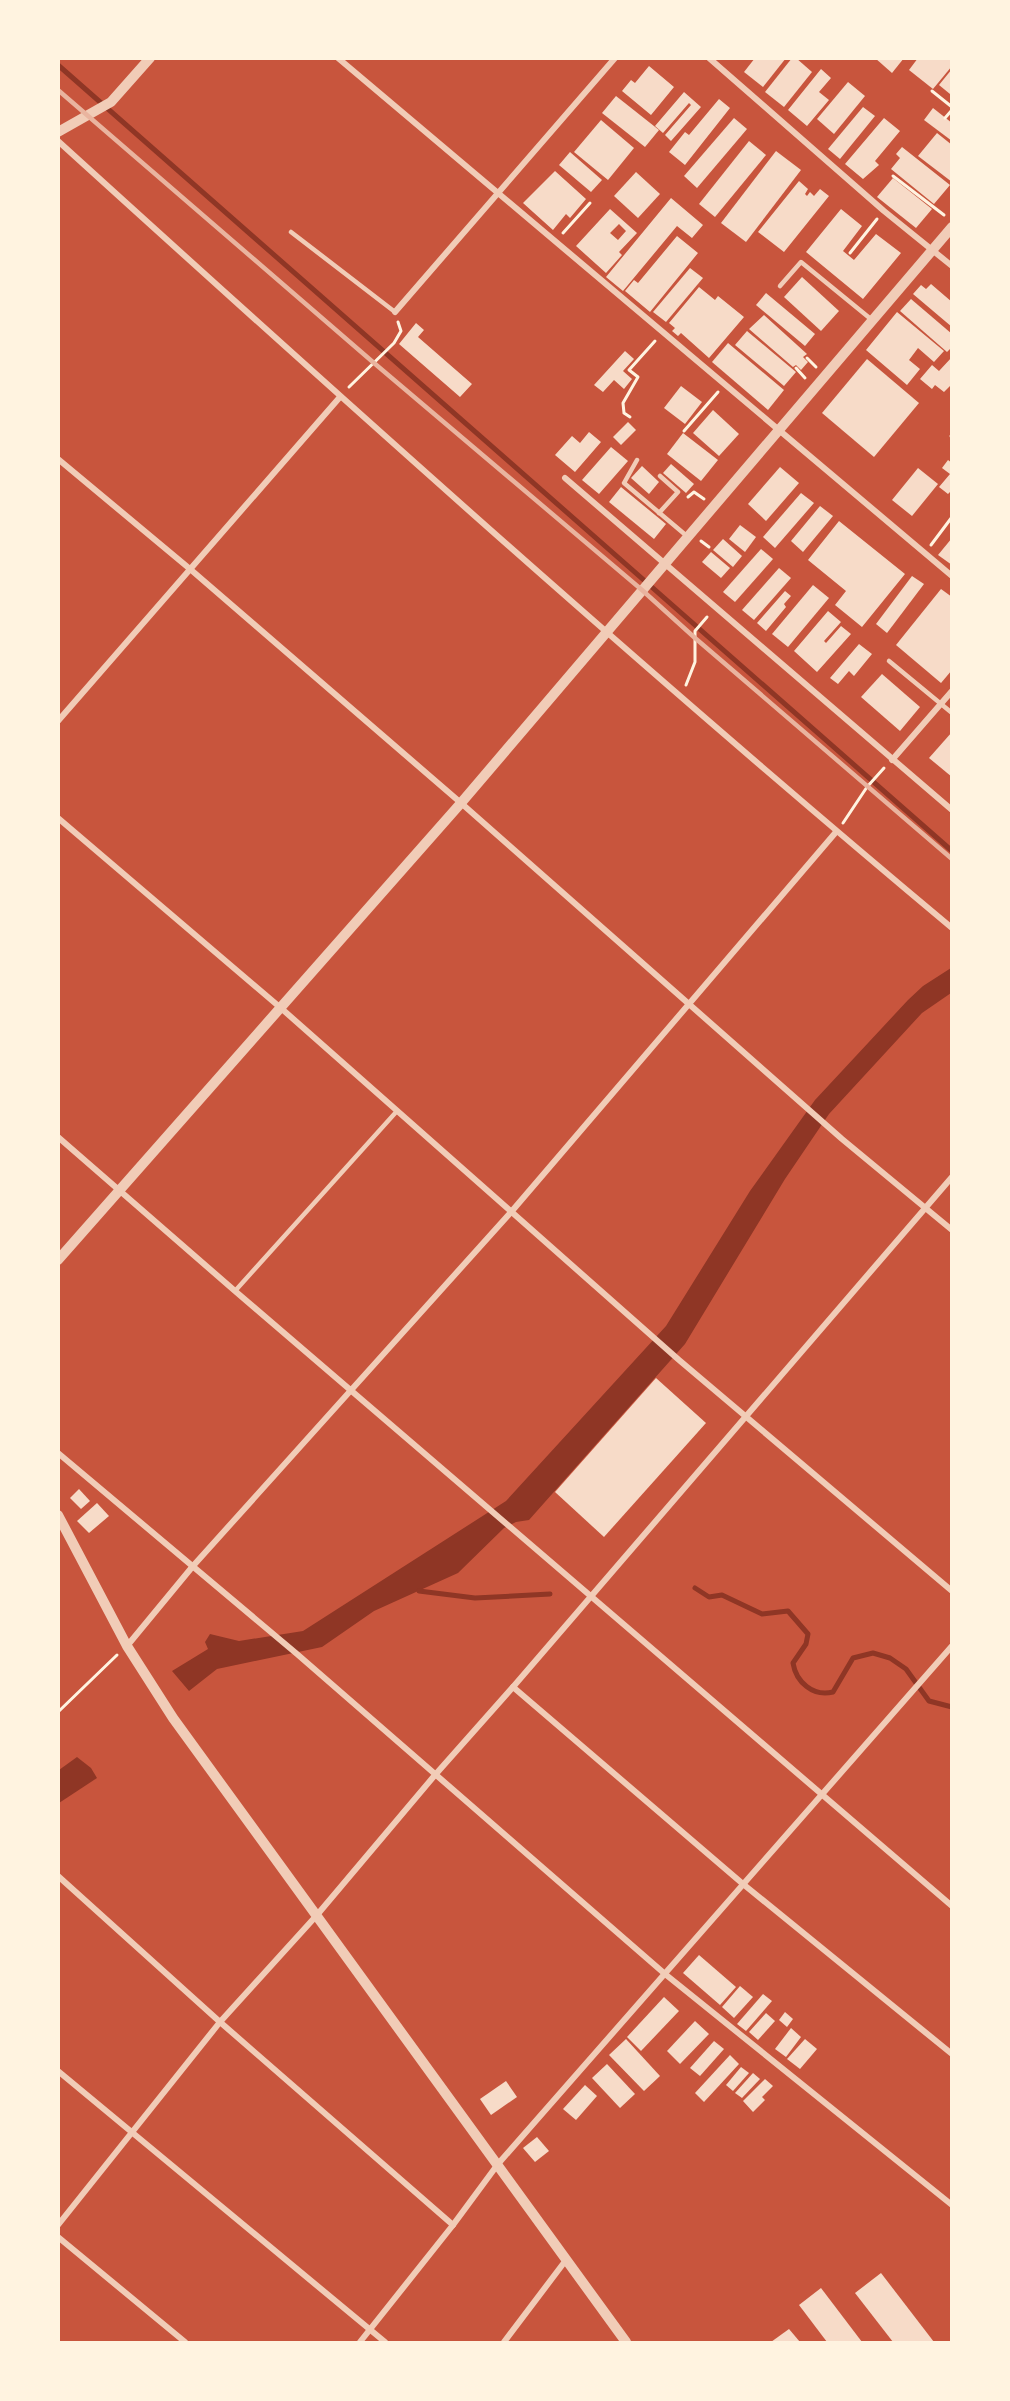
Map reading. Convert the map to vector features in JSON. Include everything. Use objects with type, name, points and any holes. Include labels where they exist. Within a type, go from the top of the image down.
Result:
[{"type":"street","points":[[58,132],[111,102],[150,58]]},
{"type":"street","points":[[338,58],[951,576]]},
{"type":"street","points":[[395,312],[615,58]]},
{"type":"street","points":[[710,58],[884,211],[951,266]]},
{"type":"street","points":[[58,141],[339,397],[681,697],[951,928]]},
{"type":"street","points":[[58,1260],[282,1009],[461,803],[951,227]]},
{"type":"street","points":[[58,721],[339,397]]},
{"type":"street","points":[[58,459],[190,569],[461,803],[795,1098],[951,1230]]},
{"type":"street","points":[[565,478],[662,568],[951,810]]},
{"type":"street","points":[[892,760],[951,692]]},
{"type":"street","points":[[58,818],[282,1009],[679,1360],[951,1592]]},
{"type":"street","points":[[127,1646],[193,1566],[512,1211],[837,831]]},
{"type":"street","points":[[58,1137],[951,1906]]},
{"type":"street","points":[[58,2225],[133,2134],[220,2022],[317,1915],[435,1775],[951,1178]]},
{"type":"street","points":[[58,1452],[297,1654],[665,1974],[951,2205]]},
{"type":"street","points":[[58,1515],[127,1646],[173,1718],[626,2343]]},
{"type":"street","points":[[360,2343],[498,2164],[951,1646]]},
{"type":"street","points":[[513,1687],[743,1884],[951,2054]]},
{"type":"street","points":[[58,1876],[220,2022],[453,2225]]},
{"type":"street","points":[[58,2071],[385,2343]]},
{"type":"street","points":[[58,2237],[185,2343]]},
{"type":"street","points":[[504,2343],[566,2260]]},
{"type":"lane","points":[[291,232],[395,312]]},
{"type":"lane","points":[[780,286],[801,261],[872,320]]},
{"type":"lane","points":[[637,460],[624,483],[688,537]]},
{"type":"lane","points":[[659,513],[678,492],[660,476]]},
{"type":"lane","points":[[889,661],[951,713]]},
{"type":"lane","points":[[235,1291],[397,1111]]},
{"type":"path","points":[[932,91],[951,109],[945,118]]},
{"type":"path","points":[[893,176],[951,221]]},
{"type":"path","points":[[555,243],[590,203]]},
{"type":"path","points":[[850,253],[884,211]]},
{"type":"path","points":[[339,397],[394,343],[401,331],[395,312]]},
{"type":"path","points":[[630,417],[624,413],[624,402],[638,376],[629,370],[663,333]]},
{"type":"path","points":[[684,431],[724,384]]},
{"type":"path","points":[[678,492],[686,499],[694,492],[713,507]]},
{"type":"path","points":[[924,553],[951,518]]},
{"type":"path","points":[[681,697],[696,662],[695,631],[702,622]]},
{"type":"path","points":[[837,831],[879,774]]},
{"type":"path","points":[[58,1712],[127,1646]]},
{"type":"shaded area","points":[[951,968],[951,993],[922,1013],[829,1114],[785,1179],[685,1344],[529,1520],[516,1522],[504,1528],[458,1573],[374,1611],[322,1647],[217,1669],[189,1691],[172,1671],[208,1649],[205,1642],[210,1634],[239,1641],[303,1631],[506,1501],[666,1326],[750,1191],[815,1100],[908,1000],[923,986]]},
{"type":"shaded area","points":[[77,1757],[91,1768],[97,1778],[59,1803],[59,1770]]},
{"type":"building","points":[[755,58],[786,58],[763,87],[744,72]]},
{"type":"building","points":[[792,58],[796,58],[812,72],[784,107],[765,92]]},
{"type":"building","points":[[875,58],[904,58],[892,73]]},
{"type":"building","points":[[918,58],[952,58],[952,66],[933,89],[909,70]]},
{"type":"building","points":[[649,66],[674,87],[651,115],[622,91],[631,80],[635,83]]},
{"type":"building","points":[[821,69],[831,78],[819,92],[829,100],[807,126],[788,110]]},
{"type":"building","points":[[952,69],[952,93],[950,94],[939,85]]},
{"type":"building","points":[[848,82],[865,96],[834,134],[817,119]]},
{"type":"building","points":[[684,92],[701,107],[671,141],[665,135],[691,105],[689,103],[663,133],[655,126]]},
{"type":"building","points":[[616,96],[659,130],[645,147],[602,113]]},
{"type":"building","points":[[719,99],[730,108],[685,165],[669,152],[685,132],[689,135]]},
{"type":"building","points":[[863,107],[875,116],[840,159],[828,149]]},
{"type":"building","points":[[933,108],[952,123],[952,141],[924,120]]},
{"type":"building","points":[[734,118],[747,129],[697,188],[684,176]]},
{"type":"building","points":[[884,118],[900,131],[875,161],[879,165],[863,179],[845,164]]},
{"type":"building","points":[[601,120],[634,148],[608,180],[574,152]]},
{"type":"building","points":[[937,133],[952,145],[952,182],[918,156]]},
{"type":"building","points":[[749,141],[766,155],[715,217],[699,204]]},
{"type":"building","points":[[902,147],[950,185],[934,204],[891,169],[900,158],[896,154]]},
{"type":"building","points":[[776,151],[801,170],[746,242],[721,223]]},
{"type":"building","points":[[570,152],[602,180],[591,192],[559,165]]},
{"type":"building","points":[[555,171],[586,199],[570,218],[566,214],[553,230],[523,203]]},
{"type":"building","points":[[636,172],[660,194],[638,218],[614,196]]},
{"type":"building","points":[[893,178],[932,209],[916,228],[877,197]]},
{"type":"building","points":[[799,181],[808,189],[805,194],[807,196],[810,192],[814,196],[820,189],[829,196],[784,252],[758,232]]},
{"type":"building","points":[[671,198],[703,225],[692,238],[677,226],[623,291],[606,277]]},
{"type":"building","points":[[610,209],[637,233],[619,252],[622,255],[606,273],[576,246]],"holes":[[[619,224],[626,231],[618,240],[610,233]]]},
{"type":"building","points":[[841,209],[862,226],[843,251],[854,260],[876,234],[901,253],[863,299],[806,252]]},
{"type":"building","points":[[677,236],[698,253],[650,312],[625,291],[634,280],[638,283]]},
{"type":"building","points":[[690,268],[703,278],[666,322],[653,312]]},
{"type":"building","points":[[802,277],[839,311],[821,331],[784,297]]},
{"type":"building","points":[[931,284],[952,302],[952,327],[913,294],[921,285],[926,289]]},
{"type":"building","points":[[699,287],[715,300],[718,296],[744,317],[709,358],[681,333],[678,336],[672,331],[675,328],[669,323]]},
{"type":"building","points":[[766,293],[815,334],[805,346],[756,305]]},
{"type":"building","points":[[911,299],[952,334],[952,347],[947,352],[900,311]]},
{"type":"building","points":[[897,312],[944,351],[934,362],[918,348],[909,360],[920,369],[907,385],[866,350]]},
{"type":"building","points":[[764,315],[807,354],[803,357],[808,362],[801,370],[796,365],[793,367],[749,329]]},
{"type":"building","points":[[416,323],[424,330],[418,337],[472,384],[460,397],[399,344]]},
{"type":"building","points":[[747,331],[796,372],[784,386],[735,345]]},
{"type":"building","points":[[728,343],[784,390],[768,410],[712,362]]},
{"type":"building","points":[[625,351],[634,359],[623,371],[632,379],[624,389],[614,380],[603,392],[594,385]]},
{"type":"building","points":[[952,357],[952,384],[944,392],[935,385],[932,389],[920,379],[932,365],[939,371]]},
{"type":"building","points":[[867,359],[919,403],[874,457],[822,413]]},
{"type":"building","points":[[681,386],[702,402],[685,424],[664,408]]},
{"type":"building","points":[[713,410],[739,434],[719,456],[693,433]]},
{"type":"building","points":[[628,422],[636,430],[621,445],[613,437]]},
{"type":"building","points":[[589,432],[601,442],[575,472],[555,455],[572,436],[580,443]]},
{"type":"building","points":[[683,433],[718,460],[701,481],[667,454]]},
{"type":"building","points":[[611,447],[628,461],[599,494],[582,480]]},
{"type":"building","points":[[948,460],[952,463],[952,490],[948,494],[939,487],[950,474],[942,468]]},
{"type":"building","points":[[671,464],[694,484],[686,493],[663,473]]},
{"type":"building","points":[[642,466],[659,482],[649,494],[631,478]]},
{"type":"building","points":[[780,467],[799,483],[766,521],[748,504]]},
{"type":"building","points":[[918,468],[938,484],[912,516],[892,500]]},
{"type":"building","points":[[621,487],[666,524],[654,539],[609,502]]},
{"type":"building","points":[[801,493],[814,503],[775,548],[763,537]]},
{"type":"building","points":[[820,506],[833,516],[803,552],[791,541]]},
{"type":"building","points":[[839,521],[905,574],[862,627],[835,605],[846,591],[808,560]]},
{"type":"building","points":[[740,525],[756,537],[745,552],[729,539]]},
{"type":"building","points":[[952,538],[952,565],[938,555]]},
{"type":"building","points":[[723,539],[742,556],[733,567],[713,550]]},
{"type":"building","points":[[761,549],[773,559],[735,602],[723,592]]},
{"type":"building","points":[[711,552],[730,568],[721,578],[702,562]]},
{"type":"building","points":[[779,568],[791,578],[754,620],[742,610]]},
{"type":"building","points":[[912,576],[924,584],[887,633],[876,624]]},
{"type":"building","points":[[813,585],[829,598],[788,647],[772,634]]},
{"type":"building","points":[[941,589],[952,597],[952,670],[941,683],[896,645]]},
{"type":"building","points":[[785,591],[791,596],[784,604],[786,607],[766,631],[757,623]]},
{"type":"building","points":[[828,611],[841,622],[824,641],[826,643],[841,626],[851,634],[817,672],[794,651]]},
{"type":"building","points":[[859,644],[872,654],[854,676],[849,671],[838,684],[830,678]]},
{"type":"building","points":[[882,674],[920,707],[900,731],[861,697]]},
{"type":"building","points":[[952,732],[952,777],[929,758]]},
{"type":"building","points":[[656,1378],[706,1423],[604,1537],[555,1492]]},
{"type":"building","points":[[79,1489],[90,1501],[81,1509],[70,1498]]},
{"type":"building","points":[[97,1503],[109,1516],[89,1533],[77,1521]]},
{"type":"building","points":[[699,1955],[736,1987],[720,2005],[683,1973]]},
{"type":"building","points":[[740,1986],[753,1997],[734,2018],[722,2007]]},
{"type":"building","points":[[763,1994],[772,2001],[746,2031],[737,2024]]},
{"type":"building","points":[[664,1997],[679,2011],[641,2051],[627,2037]]},
{"type":"building","points":[[785,2012],[793,2019],[787,2027],[779,2020]]},
{"type":"building","points":[[766,2013],[775,2021],[758,2040],[749,2032]]},
{"type":"building","points":[[695,2021],[709,2034],[680,2064],[667,2051]]},
{"type":"building","points":[[791,2028],[801,2037],[786,2057],[775,2049]]},
{"type":"building","points":[[626,2039],[660,2076],[644,2091],[609,2055]]},
{"type":"building","points":[[805,2039],[817,2049],[800,2069],[787,2059]]},
{"type":"building","points":[[714,2041],[724,2049],[700,2076],[690,2068]]},
{"type":"building","points":[[730,2055],[739,2064],[704,2102],[695,2093]]},
{"type":"building","points":[[607,2064],[635,2094],[620,2108],[592,2078]]},
{"type":"building","points":[[741,2067],[749,2073],[733,2091],[726,2085]]},
{"type":"building","points":[[753,2073],[760,2079],[742,2098],[735,2093]]},
{"type":"building","points":[[765,2079],[773,2086],[762,2097],[765,2100],[753,2112],[743,2101]]},
{"type":"building","points":[[506,2081],[517,2097],[491,2115],[480,2099]]},
{"type":"building","points":[[585,2085],[597,2096],[576,2120],[563,2109]]},
{"type":"building","points":[[537,2137],[549,2151],[535,2162],[523,2148]]},
{"type":"building","points":[[881,2273],[934,2342],[893,2342],[855,2293]]},
{"type":"building","points":[[821,2288],[862,2342],[827,2342],[799,2305]]},
{"type":"building","points":[[789,2329],[800,2342],[771,2342]]},
{"type":"waterway","points":[[58,65],[952,851]]},
{"type":"waterway","points":[[695,1588],[709,1597],[722,1595],[762,1614],[788,1611],[808,1634],[806,1644],[793,1663],[802,1682],[812,1690],[833,1692],[853,1658],[873,1653],[890,1658],[906,1669],[929,1701],[952,1707]]},
{"type":"waterway","points":[[419,1591],[475,1598],[550,1594]]},
{"type":"railway","points":[[58,90],[952,859]]}]
